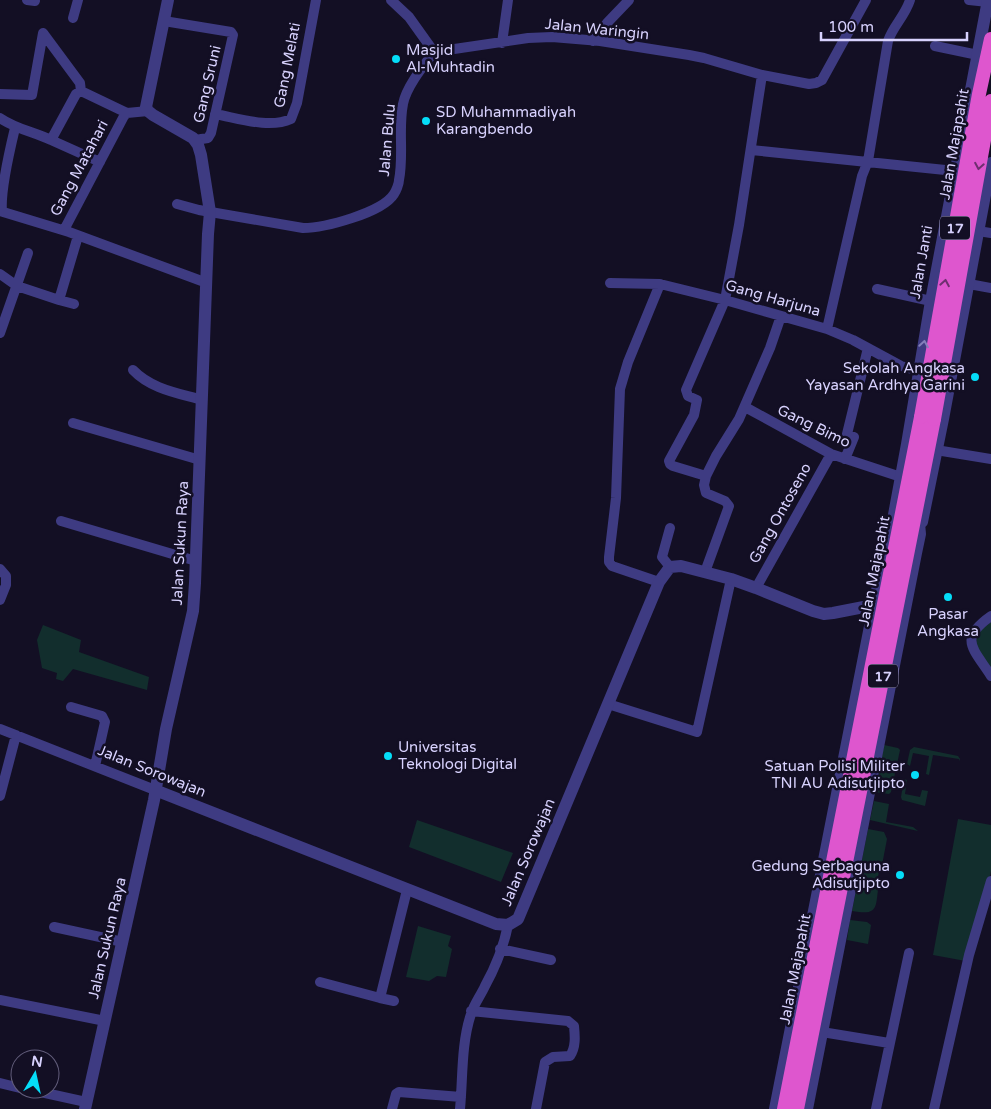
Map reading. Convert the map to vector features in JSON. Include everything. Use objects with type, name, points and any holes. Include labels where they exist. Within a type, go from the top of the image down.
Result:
[{"type":"highway","name":"Jalan Majapahit","points":[[927,418],[980,94],[991,39]]},
{"type":"highway","name":"Jalan Majapahit","points":[[784,1109],[855,725],[911,501],[991,101]]},
{"type":"highway","name":"Jalan Majapahit","points":[[797,1109],[828,974],[894,642],[911,501]]},
{"type":"street","points":[[73,18],[78,0]]},
{"type":"street","points":[[168,0],[146,107],[148,111],[195,140]]},
{"type":"street","name":"Gang Melati","points":[[216,114],[276,123],[291,119],[297,103],[316,0]]},
{"type":"street","points":[[391,0],[409,17],[434,52]]},
{"type":"street","points":[[502,42],[508,0]]},
{"type":"street","points":[[593,41],[628,0]]},
{"type":"street","name":"Jalan Waringin","points":[[434,52],[528,38],[552,37],[600,41],[704,58],[762,75],[816,84],[822,80],[866,0]]},
{"type":"street","points":[[827,328],[862,176],[868,161],[888,41],[890,34],[906,12],[910,0]]},
{"type":"street","points":[[969,0],[988,1]]},
{"type":"street","name":"Jalan Janti","points":[[891,530],[931,301],[988,1]]},
{"type":"street","name":"Gang Sruni","points":[[164,21],[233,33],[211,133],[208,138],[195,140]]},
{"type":"street","points":[[0,94],[32,95],[43,33],[80,83],[81,91]]},
{"type":"street","points":[[935,46],[978,54]]},
{"type":"street","name":"Jalan Bulu","points":[[177,204],[288,226],[316,228],[376,209],[394,194],[399,181],[403,102],[410,87],[434,52]]},
{"type":"street","points":[[706,476],[670,464],[669,462],[695,413],[696,399],[688,396],[686,390],[725,300],[739,225],[762,75]]},
{"type":"street","points":[[81,91],[127,113]]},
{"type":"street","points":[[51,140],[76,94],[81,91]]},
{"type":"street","name":"Gang Matahari","points":[[64,230],[124,116],[127,113],[148,111]]},
{"type":"street","points":[[966,114],[991,119]]},
{"type":"street","points":[[0,118],[15,128],[41,135],[100,162]]},
{"type":"street","points":[[15,128],[4,162],[0,200],[1,211],[64,230],[207,283]]},
{"type":"street","name":"Jalan Sukun Raya","points":[[86,1105],[123,942],[166,729],[193,611],[210,212],[202,155],[195,140]]},
{"type":"street","points":[[751,150],[955,171]]},
{"type":"street","points":[[894,642],[920,534],[969,284],[985,232],[991,163]]},
{"type":"street","points":[[59,300],[78,236]]},
{"type":"street","points":[[0,333],[28,252]]},
{"type":"street","points":[[0,274],[17,286],[74,304]]},
{"type":"street","name":"Gang Harjuna","points":[[610,283],[660,284],[827,328],[901,366],[919,371]]},
{"type":"street","points":[[659,582],[612,566],[609,558],[616,498],[620,389],[628,362],[660,284]]},
{"type":"street","points":[[969,284],[991,288]]},
{"type":"street","points":[[877,289],[931,301]]},
{"type":"street","points":[[704,572],[729,506],[726,501],[706,493],[704,485],[706,476],[745,407],[770,348],[780,316]]},
{"type":"street","points":[[845,459],[854,437],[847,434],[868,348]]},
{"type":"street","points":[[132,370],[144,380],[162,389],[202,400]]},
{"type":"street","name":"Gang Bimo","points":[[745,407],[831,454],[901,477]]},
{"type":"street","points":[[73,423],[200,460]]},
{"type":"street","points":[[936,450],[991,459]]},
{"type":"street","name":"Gang Ontoseno","points":[[756,588],[831,454]]},
{"type":"street","points":[[911,501],[920,534]]},
{"type":"street","points":[[775,1109],[855,725],[874,605],[891,530],[911,501]]},
{"type":"street","points":[[61,522],[196,561]]},
{"type":"street","points":[[670,528],[662,555],[670,567],[681,566],[731,579],[824,614],[833,614],[874,605]]},
{"type":"street","name":"Jalan Sorowajan","points":[[0,730],[407,890],[496,924],[508,925],[518,918],[659,582],[670,567]]},
{"type":"street","points":[[0,569],[6,576],[6,585],[0,600]]},
{"type":"street","points":[[608,704],[697,732],[731,579]]},
{"type":"street","points":[[991,616],[976,627],[971,641],[972,648],[991,676]]},
{"type":"street","points":[[70,707],[102,716],[104,719],[95,766]]},
{"type":"street","points":[[0,796],[16,736]]},
{"type":"street","points":[[934,1109],[969,955],[991,881]]},
{"type":"street","points":[[380,998],[407,890]]},
{"type":"street","points":[[460,1109],[466,1034],[472,1011],[487,984],[508,925]]},
{"type":"street","points":[[54,927],[123,942]]},
{"type":"street","points":[[500,949],[551,960]]},
{"type":"street","points":[[876,1109],[909,954]]},
{"type":"street","points":[[807,1109],[822,1032],[828,974]]},
{"type":"street","points":[[320,982],[394,1002]]},
{"type":"street","points":[[0,1000],[105,1021]]},
{"type":"street","points":[[472,1011],[568,1021],[574,1026],[575,1038],[573,1051],[570,1056],[553,1057],[545,1062],[536,1109]]},
{"type":"street","points":[[822,1032],[889,1042]]},
{"type":"street","points":[[392,1109],[396,1094],[399,1092],[461,1097]]},
{"type":"street","points":[[60,1098],[86,1105]]},
{"type":"green space","points":[[991,622],[991,669],[977,648],[976,634]]},
{"type":"green space","points":[[43,625],[81,640],[79,652],[149,677],[147,690],[73,669],[63,681],[56,679],[57,673],[42,668],[37,640]]},
{"type":"green space","points":[[884,745],[900,750],[889,794],[875,792]]},
{"type":"green space","points":[[914,747],[958,756],[960,761],[959,759],[933,755],[929,775],[926,774],[929,756],[913,753],[910,766],[907,764],[910,750]]},
{"type":"green space","points":[[904,779],[907,780],[905,794],[920,797],[922,790],[928,791],[925,806],[902,800]]},
{"type":"green space","points":[[874,801],[889,804],[886,822],[913,827],[918,831],[870,820]]},
{"type":"green space","points":[[958,819],[991,825],[991,871],[971,962],[933,955]]},
{"type":"green space","points":[[417,820],[513,853],[501,882],[409,847]]},
{"type":"green space","points":[[868,829],[884,832],[887,839],[877,881],[879,883],[876,904],[872,911],[852,911]]},
{"type":"green space","points":[[850,920],[867,922],[871,925],[868,944],[847,940]]},
{"type":"green space","points":[[418,926],[451,936],[448,946],[452,949],[446,977],[437,976],[429,981],[406,977]]},
{"type":"place","name":"Masjid Al-Muhtadin","points":[[396,59]]},
{"type":"place","name":"SD Muhammadiyah Karangbendo","points":[[426,121]]},
{"type":"place","name":"Sekolah Angkasa Yayasan Ardhya Garini","points":[[975,377]]},
{"type":"place","name":"Pasar Angkasa","points":[[948,597]]},
{"type":"place","name":"Universitas Teknologi Digital","points":[[388,756]]},
{"type":"place","name":"Satuan Polisi Militer TNI AU Adisutjipto","points":[[915,775]]},
{"type":"place","name":"Gedung Serbaguna Adisutjipto","points":[[900,875]]}]
